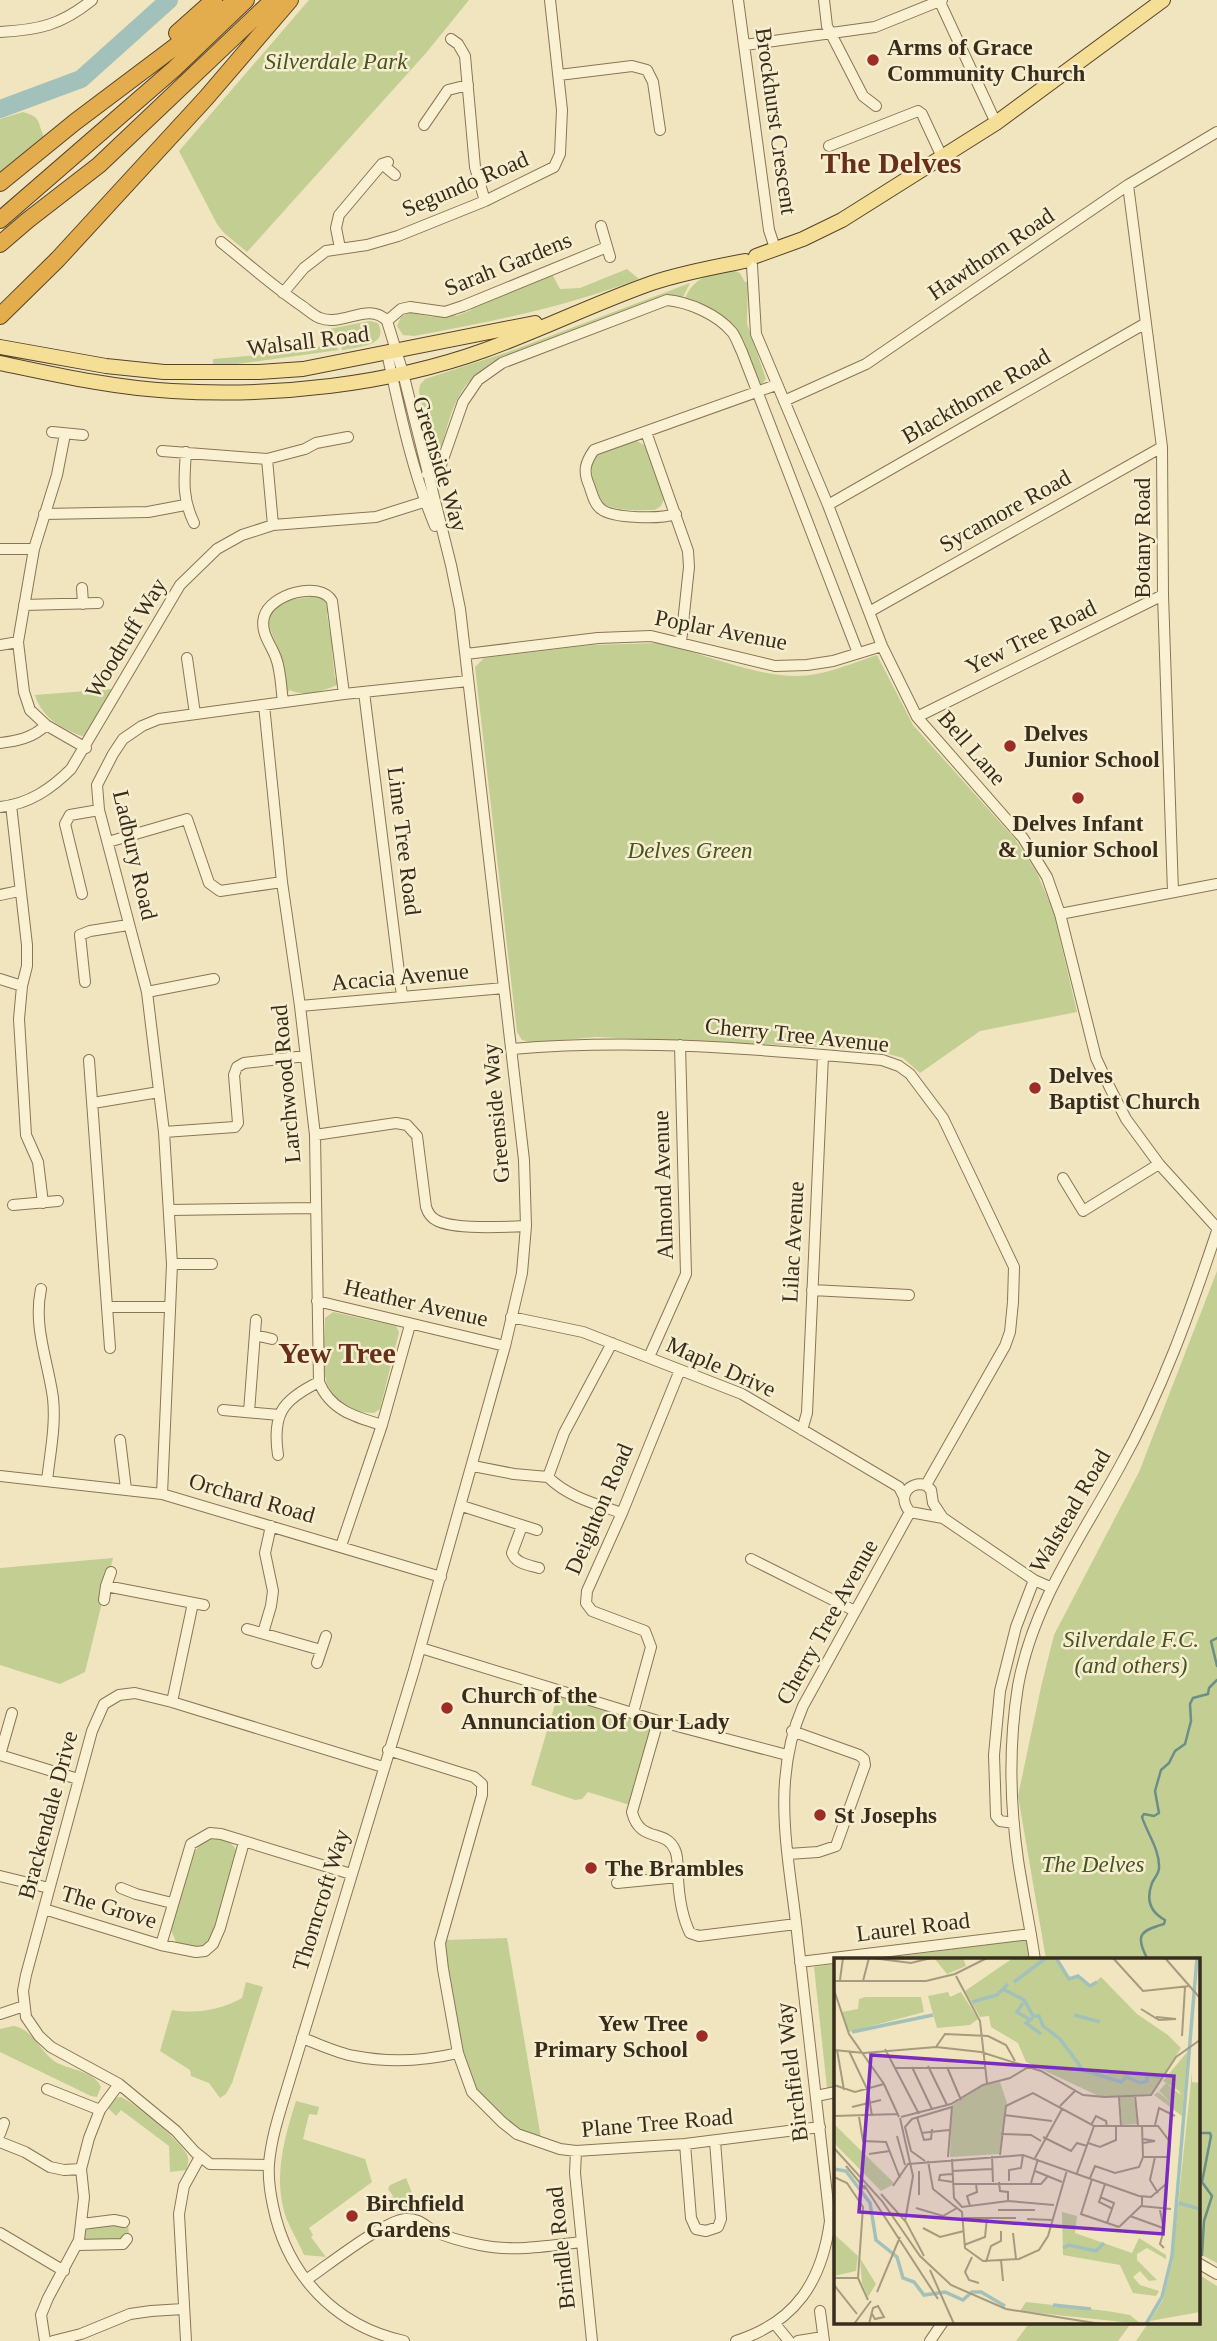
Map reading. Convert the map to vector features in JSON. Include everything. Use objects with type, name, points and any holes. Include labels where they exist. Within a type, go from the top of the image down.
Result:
[{"type":"highway","points":[[75,122],[214,0]]},
{"type":"highway","points":[[0,183],[75,122],[236,0]]},
{"type":"highway","points":[[0,220],[174,69],[246,0]]},
{"type":"highway","points":[[0,244],[99,165],[273,0]]},
{"type":"highway","points":[[0,316],[29,289],[206,98],[290,0]]},
{"type":"main road","points":[[392,352],[560,318],[654,282],[751,260],[775,248],[803,239],[842,220],[996,123],[1163,0]]},
{"type":"main road","name":"Walsall Road","points":[[0,363],[105,384],[172,391],[260,392],[310,388],[398,374],[484,351],[560,318]]},
{"type":"main road","name":"Walsall Road","points":[[0,347],[107,360],[164,372],[303,369],[392,352]]},
{"type":"main road","points":[[105,384],[107,360]]},
{"type":"street","points":[[0,32],[44,27],[65,18],[92,0]]},
{"type":"street","name":"Segundo Road","points":[[283,293],[304,268],[326,251],[367,245],[398,236],[485,201],[554,167],[560,154],[562,110],[550,0]]},
{"type":"street","name":"Brockhurst Crescent","points":[[738,0],[769,230],[775,248]]},
{"type":"street","points":[[824,0],[827,26],[863,96],[876,106]]},
{"type":"street","points":[[744,45],[875,27],[940,1],[996,123]]},
{"type":"street","points":[[465,33],[455,41],[465,56],[475,167],[485,201]]},
{"type":"street","points":[[559,75],[632,66],[647,70],[653,82],[655,123]]},
{"type":"street","points":[[424,125],[440,111],[448,90],[468,85]]},
{"type":"street","points":[[829,146],[918,111],[922,114],[942,157]]},
{"type":"street","name":"Hawthorn Road","points":[[784,401],[866,364],[1128,185],[1217,132]]},
{"type":"street","points":[[340,248],[336,228],[340,215],[385,163],[395,175]]},
{"type":"street","name":"Botany Road","points":[[1128,185],[1162,447],[1163,595],[1173,892]]},
{"type":"street","name":"Sarah Gardens","points":[[387,321],[401,309],[410,307],[444,312],[609,252],[601,226]]},
{"type":"street","name":"Walsall Road","points":[[221,242],[283,293],[320,318],[330,320],[373,312],[382,315],[387,321],[392,352]]},
{"type":"street","name":"Bell Lane","points":[[751,260],[755,334],[828,505],[882,646],[917,717],[1023,838],[1047,877],[1060,914],[1096,1058],[1126,1119],[1159,1164],[1217,1230]]},
{"type":"street","name":"Greenside Way","points":[[427,474],[441,465],[463,402],[478,380],[502,363],[667,300],[683,302],[706,312],[731,331],[757,393]]},
{"type":"street","name":"Blackthorne Road","points":[[828,505],[1146,323]]},
{"type":"street","points":[[392,352],[398,374]]},
{"type":"street","name":"Greenside Way","points":[[398,374],[427,474],[429,501]]},
{"type":"street","name":"Greenside Way","points":[[398,374],[410,452],[451,565],[466,654],[524,1160],[526,1227],[522,1273],[505,1346],[421,1648]]},
{"type":"street","points":[[676,514],[665,517],[612,516],[597,505],[584,470],[594,450],[776,385]]},
{"type":"street","points":[[757,393],[858,653]]},
{"type":"street","points":[[310,430],[316,443]]},
{"type":"street","points":[[52,432],[83,435]]},
{"type":"street","points":[[646,432],[688,551],[690,567],[681,642]]},
{"type":"street","points":[[65,434],[57,475],[34,549],[18,642],[24,692],[30,710],[46,725],[86,748]]},
{"type":"street","points":[[162,451],[267,459],[305,449],[316,443],[348,437]]},
{"type":"street","name":"Sycamore Road","points":[[869,612],[1162,447]]},
{"type":"street","points":[[186,452],[185,505],[194,523]]},
{"type":"street","points":[[267,459],[273,525]]},
{"type":"street","name":"Woodruff Way","points":[[5,806],[33,798],[55,785],[71,769],[86,748],[180,585],[218,549],[242,535],[273,525],[376,517],[429,501]]},
{"type":"street","points":[[44,514],[148,512],[185,505]]},
{"type":"street","points":[[0,550],[34,549]]},
{"type":"street","points":[[82,588],[83,604]]},
{"type":"street","points":[[283,702],[277,659],[263,627],[264,614],[274,600],[318,590],[330,597],[336,616],[344,694]]},
{"type":"street","name":"Yew Tree Road","points":[[917,717],[1163,595]]},
{"type":"street","points":[[24,605],[98,603]]},
{"type":"street","name":"Poplar Avenue","points":[[466,654],[598,638],[651,636],[775,666],[807,665],[882,646]]},
{"type":"street","points":[[0,645],[18,642]]},
{"type":"street","points":[[187,657],[195,714]]},
{"type":"street","name":"Ladbury Road","points":[[170,1210],[164,1132],[147,992],[99,810],[97,785],[113,754],[123,740],[142,726],[159,719],[344,694],[468,681]]},
{"type":"street","name":"Lime Tree Road","points":[[364,692],[402,996]]},
{"type":"street","name":"Larchwood Road","points":[[264,705],[282,882],[315,1135],[319,1382]]},
{"type":"street","points":[[0,743],[13,746],[46,725]]},
{"type":"street","points":[[5,806],[27,945],[27,965],[19,1020],[26,1135],[38,1162],[43,1203]]},
{"type":"street","points":[[82,894],[65,824],[70,815],[99,810]]},
{"type":"street","points":[[108,842],[187,819],[209,883],[220,891],[282,882]]},
{"type":"street","points":[[1060,914],[1217,884]]},
{"type":"street","points":[[0,895],[19,891]]},
{"type":"street","points":[[85,982],[80,935],[128,925]]},
{"type":"street","points":[[0,979],[22,986]]},
{"type":"street","points":[[147,992],[214,979]]},
{"type":"street","name":"Acacia Avenue","points":[[300,1006],[504,988]]},
{"type":"street","name":"Cherry Tree Avenue","points":[[512,1049],[598,1044],[680,1045],[823,1055],[882,1060],[899,1066],[918,1083],[943,1118],[1014,1266],[1010,1332],[1005,1346],[926,1485]]},
{"type":"street","name":"Almond Avenue","points":[[649,1357],[686,1274],[680,1045]]},
{"type":"street","name":"Lilac Avenue","points":[[802,1430],[807,1413],[823,1055]]},
{"type":"street","points":[[164,1132],[235,1127],[238,1123],[234,1075],[237,1067],[244,1063],[306,1056]]},
{"type":"street","points":[[89,1060],[110,1348]]},
{"type":"street","points":[[93,1103],[159,1092]]},
{"type":"street","points":[[315,1135],[386,1124],[407,1125],[417,1136],[426,1207],[431,1216],[443,1223],[494,1228],[526,1227]]},
{"type":"street","points":[[1063,1178],[1083,1211],[1159,1164]]},
{"type":"street","points":[[13,1205],[58,1201]]},
{"type":"street","points":[[170,1210],[316,1208]]},
{"type":"street","name":"Orchard Road","points":[[170,1210],[172,1264],[162,1494],[441,1577]]},
{"type":"street","name":"Walstead Road","points":[[1035,1958],[1014,1823],[1013,1759],[1018,1687],[1025,1656],[1050,1587],[1121,1465],[1155,1397],[1187,1322],[1217,1230]]},
{"type":"street","points":[[172,1264],[212,1264]]},
{"type":"street","points":[[41,1289],[38,1301],[39,1332],[55,1424],[47,1481]]},
{"type":"street","points":[[811,1290],[909,1295]]},
{"type":"street","points":[[24,1300],[38,1301]]},
{"type":"street","name":"Heather Avenue","points":[[317,1301],[505,1346]]},
{"type":"street","points":[[108,1307],[170,1307]]},
{"type":"street","name":"Maple Drive","points":[[511,1317],[583,1332],[742,1394],[902,1492]]},
{"type":"street","points":[[249,1412],[256,1320]]},
{"type":"street","points":[[341,1546],[382,1425],[410,1325]]},
{"type":"street","points":[[255,1335],[272,1339]]},
{"type":"street","points":[[548,1477],[564,1433],[612,1343]]},
{"type":"street","name":"Deighton Road","points":[[632,1713],[651,1647],[649,1638],[645,1631],[592,1611],[586,1603],[587,1591],[680,1370]]},
{"type":"street","points":[[278,1455],[276,1430],[279,1415],[293,1397],[319,1382],[332,1403],[342,1411],[382,1425]]},
{"type":"street","points":[[223,1410],[279,1415]]},
{"type":"street","points":[[120,1440],[126,1489]]},
{"type":"street","points":[[473,1466],[513,1474],[548,1477],[559,1489],[569,1494],[622,1513]]},
{"type":"street","points":[[0,1476],[162,1494]]},
{"type":"street","points":[[943,1517],[911,1512],[905,1505],[902,1492],[913,1485],[926,1485],[931,1490],[933,1503],[943,1517],[1034,1580],[1050,1587]]},
{"type":"street","points":[[924,1513],[933,1503]]},
{"type":"street","points":[[462,1506],[537,1530]]},
{"type":"street","name":"Cherry Tree Avenue","points":[[787,1755],[792,1731],[803,1706],[911,1512]]},
{"type":"street","points":[[263,1633],[273,1591],[265,1553],[271,1526]]},
{"type":"street","points":[[522,1526],[512,1553],[516,1561],[539,1568]]},
{"type":"street","points":[[751,1559],[855,1611]]},
{"type":"street","points":[[104,1600],[111,1572]]},
{"type":"street","name":"Walstead Road","points":[[1014,1823],[1000,1822],[996,1816],[996,1719],[1007,1658],[1034,1580]]},
{"type":"street","points":[[106,1586],[198,1604],[172,1702]]},
{"type":"street","points":[[247,1629],[321,1650]]},
{"type":"street","points":[[317,1663],[326,1636]]},
{"type":"street","points":[[421,1648],[658,1721],[787,1755]]},
{"type":"street","name":"Thorncroft Way","points":[[269,2165],[273,2136],[421,1648]]},
{"type":"street","name":"Brackendale Drive","points":[[24,2006],[26,1975],[49,1888],[92,1731],[104,1704],[119,1695],[135,1693],[383,1767]]},
{"type":"street","points":[[12,1713],[0,1755],[78,1779]]},
{"type":"street","points":[[658,1721],[632,1812],[635,1822],[643,1832],[667,1839],[675,1850],[681,1905],[690,1933],[699,1936],[796,1924]]},
{"type":"street","points":[[788,1854],[818,1852],[836,1846],[864,1765],[864,1759],[859,1755],[792,1731]]},
{"type":"street","name":"Plane Tree Road","points":[[388,1750],[474,1777],[482,1784],[482,1795],[440,1943],[458,2053],[472,2092],[502,2122],[517,2134],[560,2149],[576,2151],[685,2144],[820,2127]]},
{"type":"street","name":"Birchfield Way","points":[[736,2341],[775,2324],[793,2309],[818,2272],[833,2220],[788,1854],[783,1788],[787,1755]]},
{"type":"street","name":"The Grove","points":[[161,1945],[191,1844],[210,1833],[351,1874]]},
{"type":"street","name":"The Grove","points":[[44,1909],[161,1945],[196,1952],[205,1951],[213,1944],[220,1928],[244,1842]]},
{"type":"street","points":[[631,1869],[634,1882]]},
{"type":"street","points":[[0,1875],[49,1888]]},
{"type":"street","points":[[617,1883],[678,1877]]},
{"type":"street","name":"The Grove","points":[[135,1894],[137,1882]]},
{"type":"street","name":"The Grove","points":[[121,1888],[172,1903]]},
{"type":"street","name":"Laurel Road","points":[[800,1962],[1031,1934]]},
{"type":"street","points":[[0,2014],[24,2006],[26,2017],[39,2036],[51,2047],[119,2084],[176,2131],[210,2164],[269,2165],[269,2188],[278,2230],[292,2262],[326,2302],[358,2325],[386,2337],[404,2341]]},
{"type":"street","points":[[302,2038],[353,2056],[391,2061],[429,2060],[458,2053]]},
{"type":"street","points":[[44,2341],[41,2315],[77,2245],[82,2224],[84,2197],[80,2169],[89,2138],[100,2110],[119,2084]]},
{"type":"street","points":[[47,2090],[61,2101],[100,2110]]},
{"type":"street","points":[[816,2096],[834,2092]]},
{"type":"street","points":[[685,2144],[691,2218],[696,2229],[706,2231],[718,2227],[721,2219],[715,2141]]},
{"type":"street","points":[[0,2142],[25,2152],[50,2167],[80,2169]]},
{"type":"street","name":"Brindle Road","points":[[576,2151],[575,2174],[592,2341]]},
{"type":"street","points":[[186,2341],[179,2214],[184,2186],[200,2157]]},
{"type":"street","points":[[306,2280],[376,2232],[404,2219],[419,2220],[433,2230],[483,2246],[535,2248],[581,2242]]},
{"type":"street","points":[[82,2224],[114,2220],[124,2222]]},
{"type":"street","points":[[0,2233],[64,2272]]},
{"type":"street","points":[[77,2245],[123,2244],[127,2239]]},
{"type":"street","points":[[1200,2264],[1217,2274]]},
{"type":"street","points":[[53,2341],[82,2337],[130,2314],[183,2309]]},
{"type":"street","points":[[798,2341],[824,2339],[820,2311]]},
{"type":"street","points":[[775,2324],[789,2341]]},
{"type":"street","points":[[930,2341],[942,2324]]},
{"type":"green space","name":"Silverdale Park","points":[[309,0],[469,0],[426,53],[247,252],[217,224],[179,151]]},
{"type":"green space","points":[[23,112],[36,118],[44,137],[0,172],[0,119]]},
{"type":"green space","points":[[627,269],[639,279],[528,313],[414,336],[403,335],[397,326],[401,317],[409,312],[431,317],[453,313],[456,316],[471,310],[470,307],[551,272],[560,289],[580,288]]},
{"type":"green space","points":[[730,269],[740,273],[745,282],[748,282],[747,324],[766,379],[762,384],[759,384],[717,315],[685,298],[698,281]]},
{"type":"green space","points":[[690,283],[683,297],[667,297],[493,362],[470,381],[459,396],[437,462],[433,461],[419,391],[425,379],[508,352]]},
{"type":"green space","points":[[370,321],[378,323],[381,331],[376,341],[370,344],[342,350],[341,345],[328,334],[329,329]]},
{"type":"green space","points":[[326,339],[339,350],[237,364],[213,364],[213,359],[307,351],[320,346]]},
{"type":"green space","points":[[635,440],[646,446],[665,497],[661,506],[655,510],[621,509],[602,503],[593,479],[594,455]]},
{"type":"green space","points":[[312,593],[327,600],[331,610],[327,614],[330,633],[334,638],[332,651],[335,678],[338,681],[337,685],[320,691],[288,692],[283,681],[286,677],[282,658],[270,629],[266,626],[272,611],[279,605],[293,597],[310,597]]},
{"type":"green space","name":"Delves Green","points":[[659,643],[746,668],[797,676],[828,671],[877,655],[913,725],[1015,839],[1037,873],[1053,910],[1077,1012],[980,1031],[920,1073],[903,1058],[871,1049],[596,1037],[532,1043],[522,1040],[517,1032],[475,667],[484,658],[592,645]]},
{"type":"green space","points":[[112,689],[87,735],[82,736],[47,716],[35,695]]},
{"type":"green space","name":"Silverdale F.C. (and others)","points":[[1217,1271],[1217,2263],[1200,2254],[1200,1958],[1046,1958],[1018,1796],[1054,1635],[1139,1472]]},
{"type":"green space","points":[[333,1312],[396,1326],[399,1332],[380,1409],[374,1413],[354,1410],[340,1403],[331,1393],[326,1381],[325,1318]]},
{"type":"green space","points":[[113,1558],[85,1672],[60,1684],[0,1665],[0,1568]]},
{"type":"green space","points":[[558,1694],[654,1727],[630,1805],[588,1792],[582,1799],[575,1800],[531,1785]]},
{"type":"green space","points":[[208,1838],[229,1842],[237,1852],[210,1941],[202,1946],[190,1947],[176,1942],[170,1928],[195,1852]]},
{"type":"green space","points":[[507,1938],[541,2138],[521,2130],[503,2117],[476,2090],[463,2050],[448,1968],[445,1940]]},
{"type":"green space","points":[[1029,1939],[1032,1958],[886,1958]]},
{"type":"green space","points":[[834,1964],[834,2087],[827,2088],[814,1967]]},
{"type":"green space","points":[[246,1982],[263,1987],[232,2083],[226,2094],[220,2098],[209,2083],[191,2076],[190,2070],[160,2051],[172,2010],[190,2012],[225,2006],[242,1998]]},
{"type":"green space","points":[[13,2026],[30,2035],[54,2061],[87,2073],[97,2081],[101,2087],[97,2097],[0,2052],[0,2029]]},
{"type":"green space","points":[[121,2097],[175,2139],[188,2157],[186,2170],[170,2172],[169,2146],[121,2110],[116,2116],[108,2108],[114,2098]]},
{"type":"green space","points":[[296,2101],[319,2107],[317,2115],[309,2114],[303,2139],[365,2159],[372,2182],[309,2228],[313,2235],[311,2237],[326,2257],[304,2255],[287,2220],[280,2190],[281,2160]]},
{"type":"green space","points":[[406,2178],[417,2205],[392,2211],[386,2203],[393,2196],[388,2189],[390,2185]]},
{"type":"green space","points":[[128,2224],[129,2236],[123,2240],[82,2244],[86,2228],[119,2225],[125,2228]]},
{"type":"green space","points":[[1200,2275],[1217,2286],[1217,2341],[1136,2341],[1148,2324],[1200,2324]]},
{"type":"green space","points":[[1029,2324],[1131,2324],[1118,2341],[1016,2341]]},
{"type":"waterway","points":[[0,109],[81,79],[169,0]]},
{"type":"waterway","points":[[1217,1638],[1211,1641],[1217,1666]]},
{"type":"waterway","points":[[1147,1958],[1142,1936],[1149,1929],[1164,1924],[1165,1920],[1156,1913],[1150,1900],[1149,1894],[1159,1870],[1159,1861],[1142,1817],[1144,1814],[1154,1816],[1159,1813],[1155,1791],[1161,1770],[1169,1763],[1175,1751],[1185,1744],[1193,1698],[1208,1694],[1209,1688],[1217,1680]]},
{"type":"waterway","points":[[1200,2133],[1210,2133],[1211,2136],[1202,2182],[1212,2196],[1204,2221],[1202,2255]]},
{"type":"place","name":"Arms of Grace Community Church","points":[[873,60]]},
{"type":"place","name":"Delves Junior School","points":[[1010,746]]},
{"type":"place","name":"Delves Infant & Junior School","points":[[1078,798]]},
{"type":"place","name":"Delves Baptist Church","points":[[1035,1088]]},
{"type":"place","name":"Church of the Annunciation Of Our Lady","points":[[447,1708]]},
{"type":"place","name":"St Josephs","points":[[820,1815]]},
{"type":"place","name":"The Brambles","points":[[591,1868]]},
{"type":"place","name":"Yew Tree Primary School","points":[[702,2036]]},
{"type":"place","name":"Birchfield Gardens","points":[[352,2216]]},
{"type":"district","name":"The Delves","points":[[891,162]]},
{"type":"district","name":"Yew Tree","points":[[337,1352]]}]
